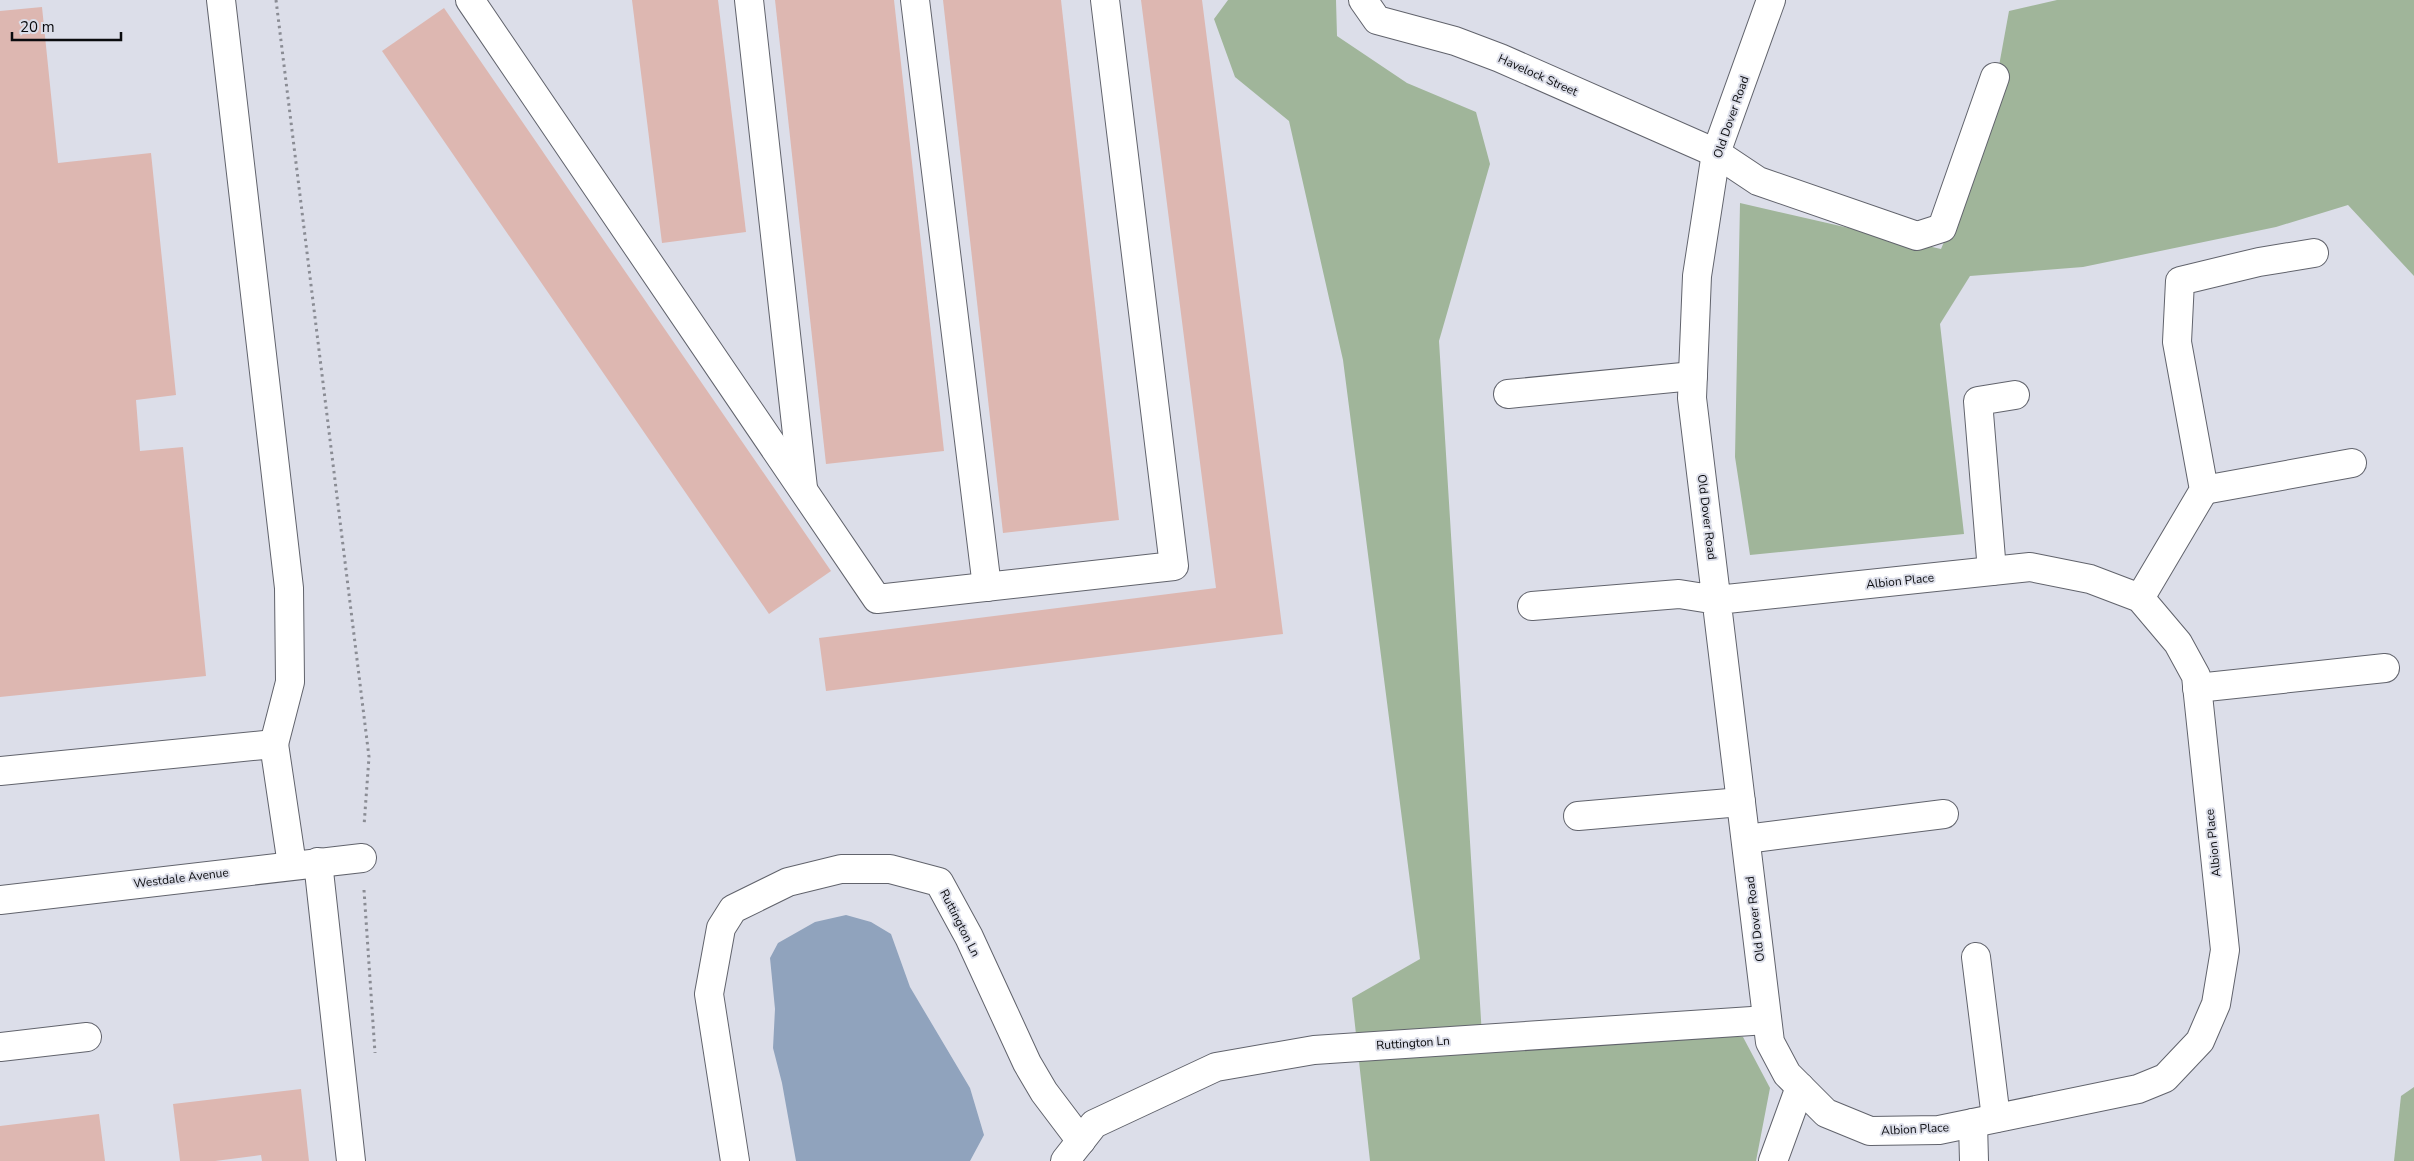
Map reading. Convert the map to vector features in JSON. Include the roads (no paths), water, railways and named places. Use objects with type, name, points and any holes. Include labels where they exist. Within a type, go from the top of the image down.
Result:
[{"type":"street","points":[[220,0],[289,588],[290,682],[274,744],[305,864],[351,1161]]},
{"type":"street","points":[[470,0],[877,599],[1174,566],[1105,0]]},
{"type":"street","points":[[749,0],[803,492]]},
{"type":"street","points":[[915,0],[987,587]]},
{"type":"street","name":"Havelock Street","points":[[1362,0],[1377,20],[1455,41],[1491,55],[1716,153],[1758,181],[1917,236],[1942,228],[1995,77]]},
{"type":"street","name":"Old Dover Road","points":[[1768,1031],[1692,398],[1697,276],[1716,153],[1771,0]]},
{"type":"street","points":[[2140,598],[2204,490],[2177,342],[2180,281],[2259,262],[2314,253]]},
{"type":"street","points":[[1508,394],[1693,376]]},
{"type":"street","points":[[1992,571],[1978,401],[2015,395]]},
{"type":"street","points":[[2204,490],[2352,463]]},
{"type":"street","name":"Albion Place","points":[[1532,606],[1679,594],[1717,600],[2030,567],[2090,579],[2140,598],[2178,643],[2196,676],[2225,950],[2216,1004],[2200,1042],[2165,1078],[2138,1089],[1939,1130],[1870,1131],[1826,1113],[1787,1074],[1768,1031]]},
{"type":"street","points":[[2197,688],[2385,668]]},
{"type":"street","points":[[0,771],[274,744]]},
{"type":"street","points":[[1578,816],[1741,802]]},
{"type":"street","points":[[1746,839],[1944,814]]},
{"type":"street","name":"Westdale Avenue","points":[[0,900],[362,858]]},
{"type":"street","name":"Ruttington Ln","points":[[735,1161],[709,994],[721,928],[733,909],[788,882],[842,869],[890,869],[939,882],[970,937],[1027,1063],[1044,1092],[1073,1151],[1094,1124],[1216,1067],[1314,1050],[1768,1031]]},
{"type":"street","points":[[1974,1161],[1984,1121],[1976,956]]},
{"type":"street","points":[[0,1047],[87,1038]]},
{"type":"street","points":[[1773,1161],[1800,1087]]},
{"type":"water","points":[[846,915],[871,922],[891,934],[910,987],[970,1088],[984,1135],[970,1161],[796,1161],[782,1083],[773,1048],[775,1009],[770,958],[778,943],[815,922]]}]
